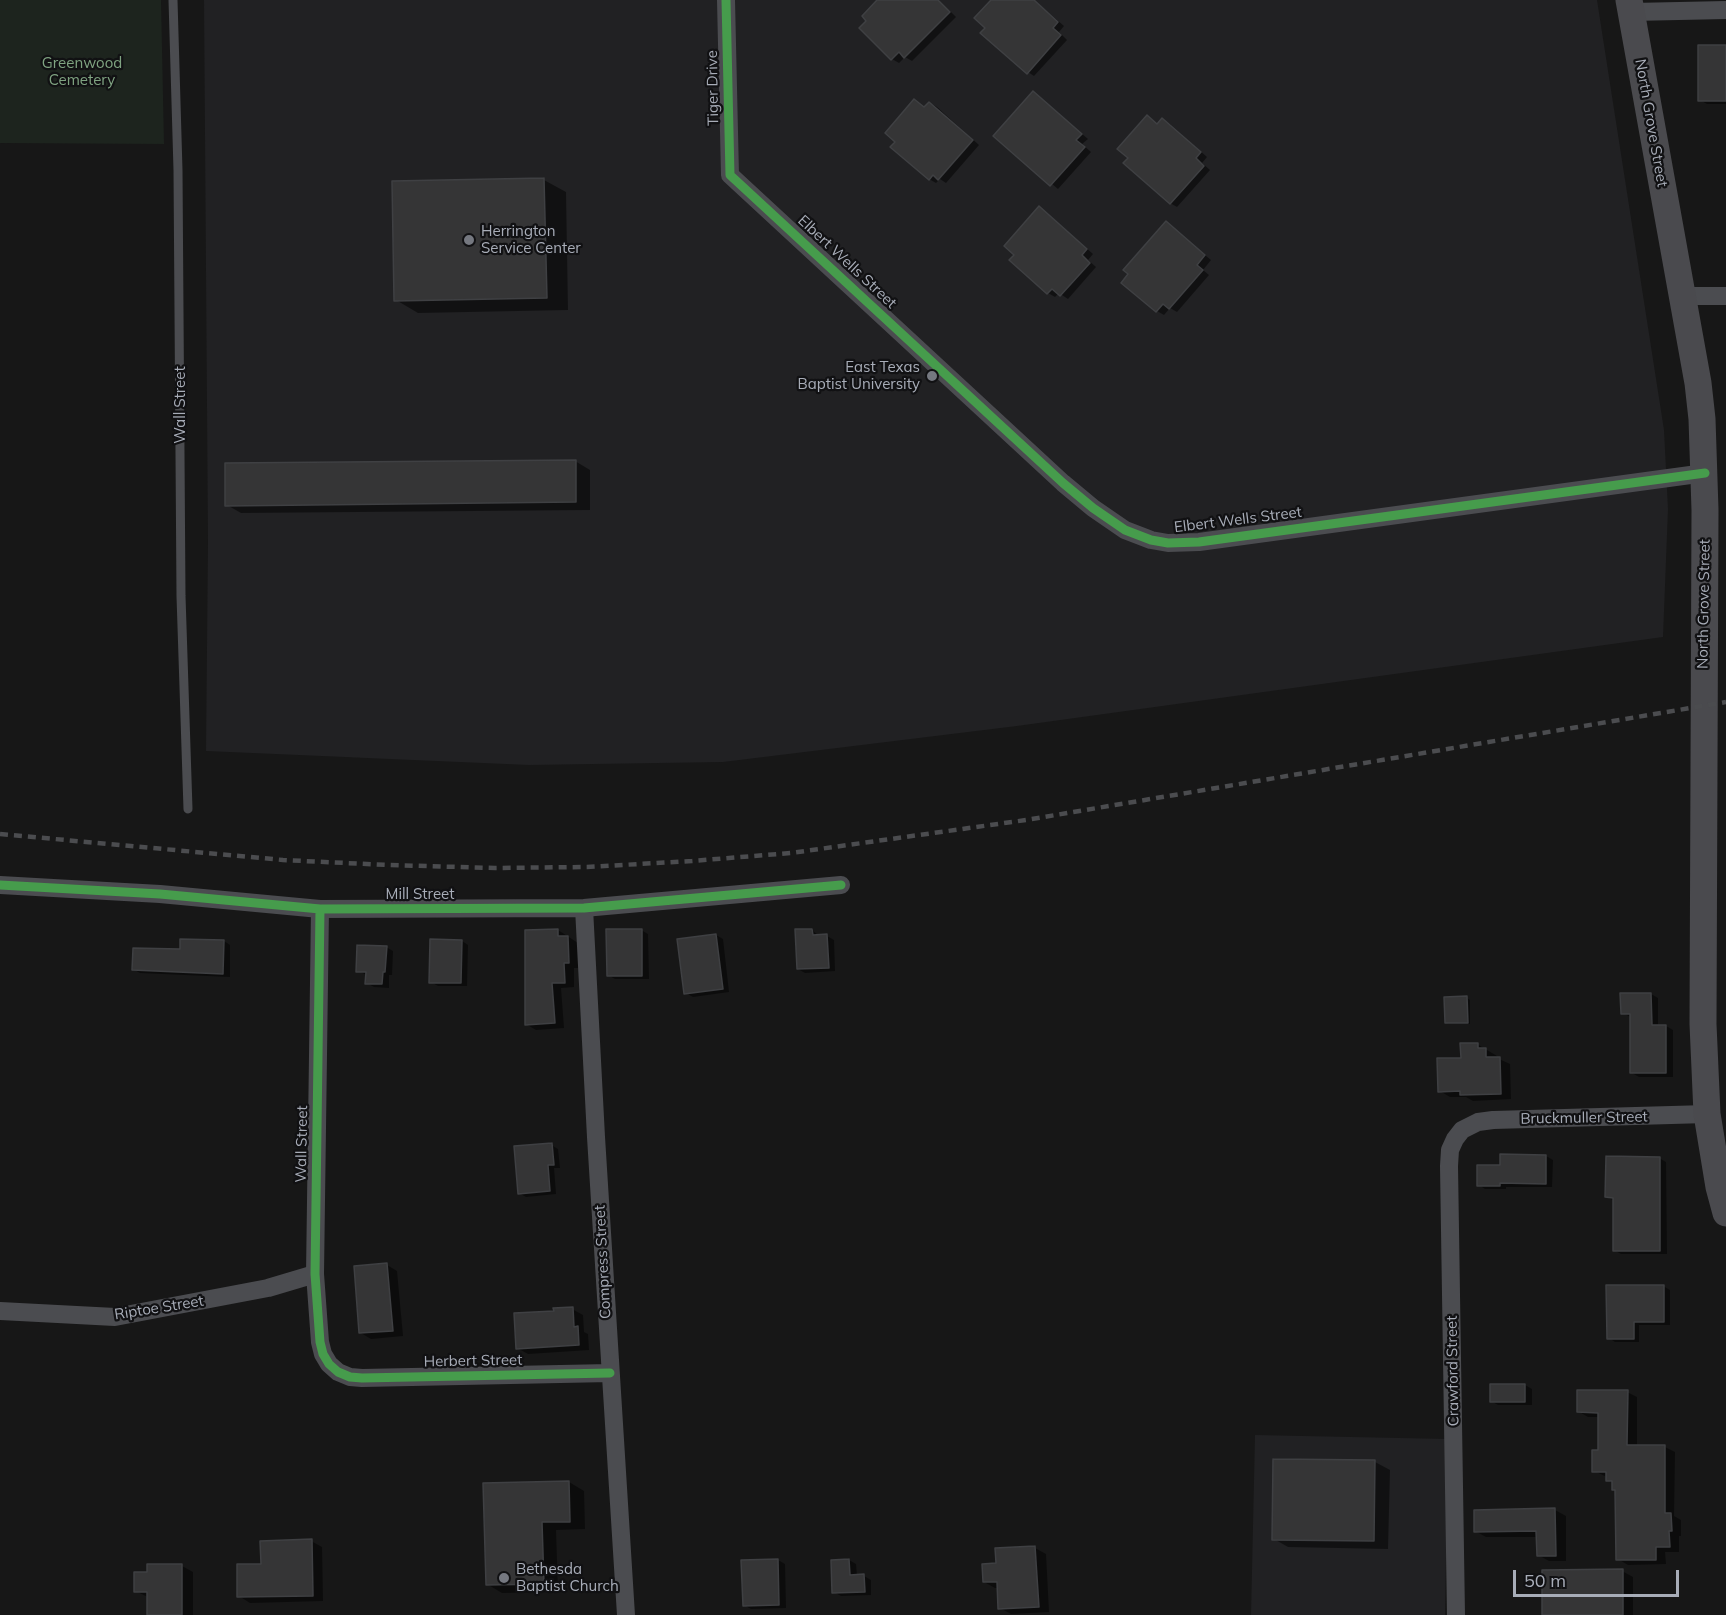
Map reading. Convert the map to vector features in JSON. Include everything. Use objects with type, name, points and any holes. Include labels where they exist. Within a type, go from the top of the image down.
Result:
[{"type":"main road","name":"North Grove Street","points":[[1631,6],[1698,383],[1705,473],[1703,1024],[1707,1114],[1719,1147],[1726,1213]]},
{"type":"street","name":"Tiger Drive","points":[[726,0],[730,175]]},
{"type":"street","points":[[1631,6],[1726,9]]},
{"type":"street","name":"Elbert Wells Street","points":[[730,175],[1063,483],[1125,530],[1145,538],[1168,543],[1198,542],[1705,473]]},
{"type":"street","points":[[1682,296],[1726,296]]},
{"type":"street","name":"Mill Street","points":[[0,885],[160,894],[320,909],[584,908],[841,885]]},
{"type":"street","name":"Compress Street","points":[[584,908],[626,1615]]},
{"type":"street","name":"Wall Street","points":[[320,909],[315,1274],[323,1354],[338,1372]]},
{"type":"street","name":"Bruckmuller Street","points":[[1462,1130],[1478,1122],[1493,1120],[1707,1114]]},
{"type":"street","name":"Crawford Street","points":[[1456,1615],[1449,1166],[1450,1150],[1462,1130]]},
{"type":"street","name":"Riptoe Street","points":[[0,1311],[115,1317],[268,1288],[315,1274]]},
{"type":"street","name":"Herbert Street","points":[[338,1372],[350,1377],[362,1378],[610,1373]]},
{"type":"lane","name":"Wall Street","points":[[173,0],[178,170],[181,596],[188,809]]},
{"type":"shaded area","name":"East Texas Baptist University","points":[[204,0],[1597,0],[1664,430],[1668,509],[1663,637],[1017,726],[723,762],[529,765],[206,751],[208,542]]},
{"type":"shaded area","points":[[1255,1435],[1448,1439],[1445,1615],[1251,1615]]},
{"type":"green space","name":"Greenwood Cemetery","points":[[0,0],[161,0],[164,144],[0,143]]},
{"type":"building","points":[[877,0],[938,0],[950,12],[904,58],[899,52],[891,60],[859,28],[866,21],[862,16]]},
{"type":"building","points":[[991,0],[1034,0],[1058,22],[1053,28],[1061,35],[1027,74],[980,33],[985,28],[974,18]]},
{"type":"building","points":[[1698,45],[1726,45],[1726,101],[1698,101]]},
{"type":"building","points":[[1033,91],[1082,134],[1076,140],[1085,147],[1050,186],[993,136]]},
{"type":"building","points":[[914,99],[924,107],[929,102],[973,140],[938,180],[933,175],[929,180],[890,147],[895,142],[885,133]]},
{"type":"building","points":[[1147,115],[1157,124],[1162,118],[1201,152],[1196,158],[1204,166],[1170,204],[1123,163],[1128,158],[1117,149]]},
{"type":"building","name":"Herrington Service Center","points":[[544,178],[547,298],[394,301],[392,181]]},
{"type":"building","points":[[1039,206],[1087,249],[1082,255],[1090,263],[1060,296],[1052,289],[1047,294],[1009,260],[1014,255],[1004,246]]},
{"type":"building","points":[[1166,221],[1205,255],[1197,265],[1203,270],[1169,309],[1163,304],[1156,312],[1121,283],[1128,274],[1123,270]]},
{"type":"building","points":[[576,460],[576,502],[225,506],[225,463]]},
{"type":"building","points":[[558,929],[558,936],[568,936],[569,963],[564,963],[565,983],[552,983],[555,1023],[525,1025],[525,930]]},
{"type":"building","points":[[606,929],[642,929],[642,976],[607,976]]},
{"type":"building","points":[[795,929],[812,929],[813,935],[827,934],[829,968],[797,969]]},
{"type":"building","points":[[716,934],[723,989],[684,994],[677,939]]},
{"type":"building","points":[[180,939],[224,940],[223,974],[132,970],[133,948],[180,949]]},
{"type":"building","points":[[430,939],[462,940],[461,983],[429,983]]},
{"type":"building","points":[[357,945],[387,946],[382,984],[365,984],[366,972],[356,972]]},
{"type":"building","points":[[1620,993],[1651,993],[1652,1025],[1666,1025],[1666,1073],[1630,1073],[1630,1014],[1621,1014]]},
{"type":"building","points":[[1467,996],[1468,1023],[1445,1023],[1444,997]]},
{"type":"building","points":[[1460,1043],[1478,1043],[1478,1048],[1486,1048],[1486,1057],[1500,1057],[1501,1094],[1460,1095],[1460,1091],[1438,1092],[1437,1058],[1461,1058]]},
{"type":"building","points":[[552,1143],[554,1165],[548,1165],[550,1191],[518,1194],[514,1146]]},
{"type":"building","points":[[1500,1154],[1546,1155],[1546,1184],[1500,1183],[1500,1186],[1477,1186],[1477,1165],[1500,1165]]},
{"type":"building","points":[[1606,1156],[1660,1157],[1660,1251],[1613,1251],[1613,1198],[1605,1197]]},
{"type":"building","points":[[387,1263],[393,1331],[359,1333],[354,1266]]},
{"type":"building","points":[[1606,1285],[1664,1285],[1664,1322],[1634,1322],[1634,1339],[1607,1339]]},
{"type":"building","points":[[573,1307],[574,1327],[578,1326],[579,1345],[516,1349],[514,1313],[554,1311],[553,1308]]},
{"type":"building","points":[[1490,1384],[1525,1384],[1525,1402],[1490,1402]]},
{"type":"building","points":[[1577,1390],[1628,1390],[1627,1445],[1665,1445],[1665,1513],[1671,1513],[1672,1531],[1669,1531],[1670,1547],[1656,1547],[1656,1560],[1616,1560],[1615,1490],[1612,1490],[1612,1481],[1606,1481],[1606,1472],[1592,1472],[1592,1450],[1598,1450],[1598,1413],[1577,1412]]},
{"type":"building","points":[[1273,1459],[1375,1460],[1374,1541],[1272,1540]]},
{"type":"building","points":[[569,1481],[570,1522],[542,1522],[544,1584],[486,1585],[483,1483]]},
{"type":"building","points":[[1555,1508],[1556,1556],[1537,1556],[1536,1531],[1474,1532],[1474,1510]]},
{"type":"building","points":[[312,1539],[313,1596],[237,1597],[237,1564],[261,1564],[260,1541]]},
{"type":"building","points":[[1035,1546],[1039,1607],[998,1609],[997,1582],[983,1582],[982,1564],[996,1563],[995,1548]]},
{"type":"building","points":[[778,1559],[779,1605],[743,1606],[741,1560]]},
{"type":"building","points":[[849,1559],[850,1575],[864,1574],[865,1592],[832,1593],[831,1560]]},
{"type":"building","points":[[147,1564],[182,1564],[182,1615],[147,1615],[147,1592],[134,1592],[134,1572],[147,1572]]},
{"type":"building","points":[[1623,1569],[1623,1615],[1542,1615],[1542,1570]]},
{"type":"railway","points":[[0,834],[283,860],[388,865],[495,868],[587,867],[692,861],[791,853],[1026,820],[1726,702]]},
{"type":"cycle path","points":[[726,0],[730,175],[1063,483],[1125,530],[1151,540],[1168,543],[1199,542],[1705,473]]},
{"type":"cycle path","points":[[0,885],[160,894],[320,909],[584,908],[841,885]]},
{"type":"cycle path","points":[[320,909],[315,1274],[320,1342],[329,1364],[338,1372],[350,1377],[362,1378],[610,1373]]},
{"type":"place","name":"Herrington Service Center","points":[[469,240]]},
{"type":"place","name":"East Texas Baptist University","points":[[932,376]]},
{"type":"place","name":"Bethesda Baptist Church","points":[[504,1578]]}]
